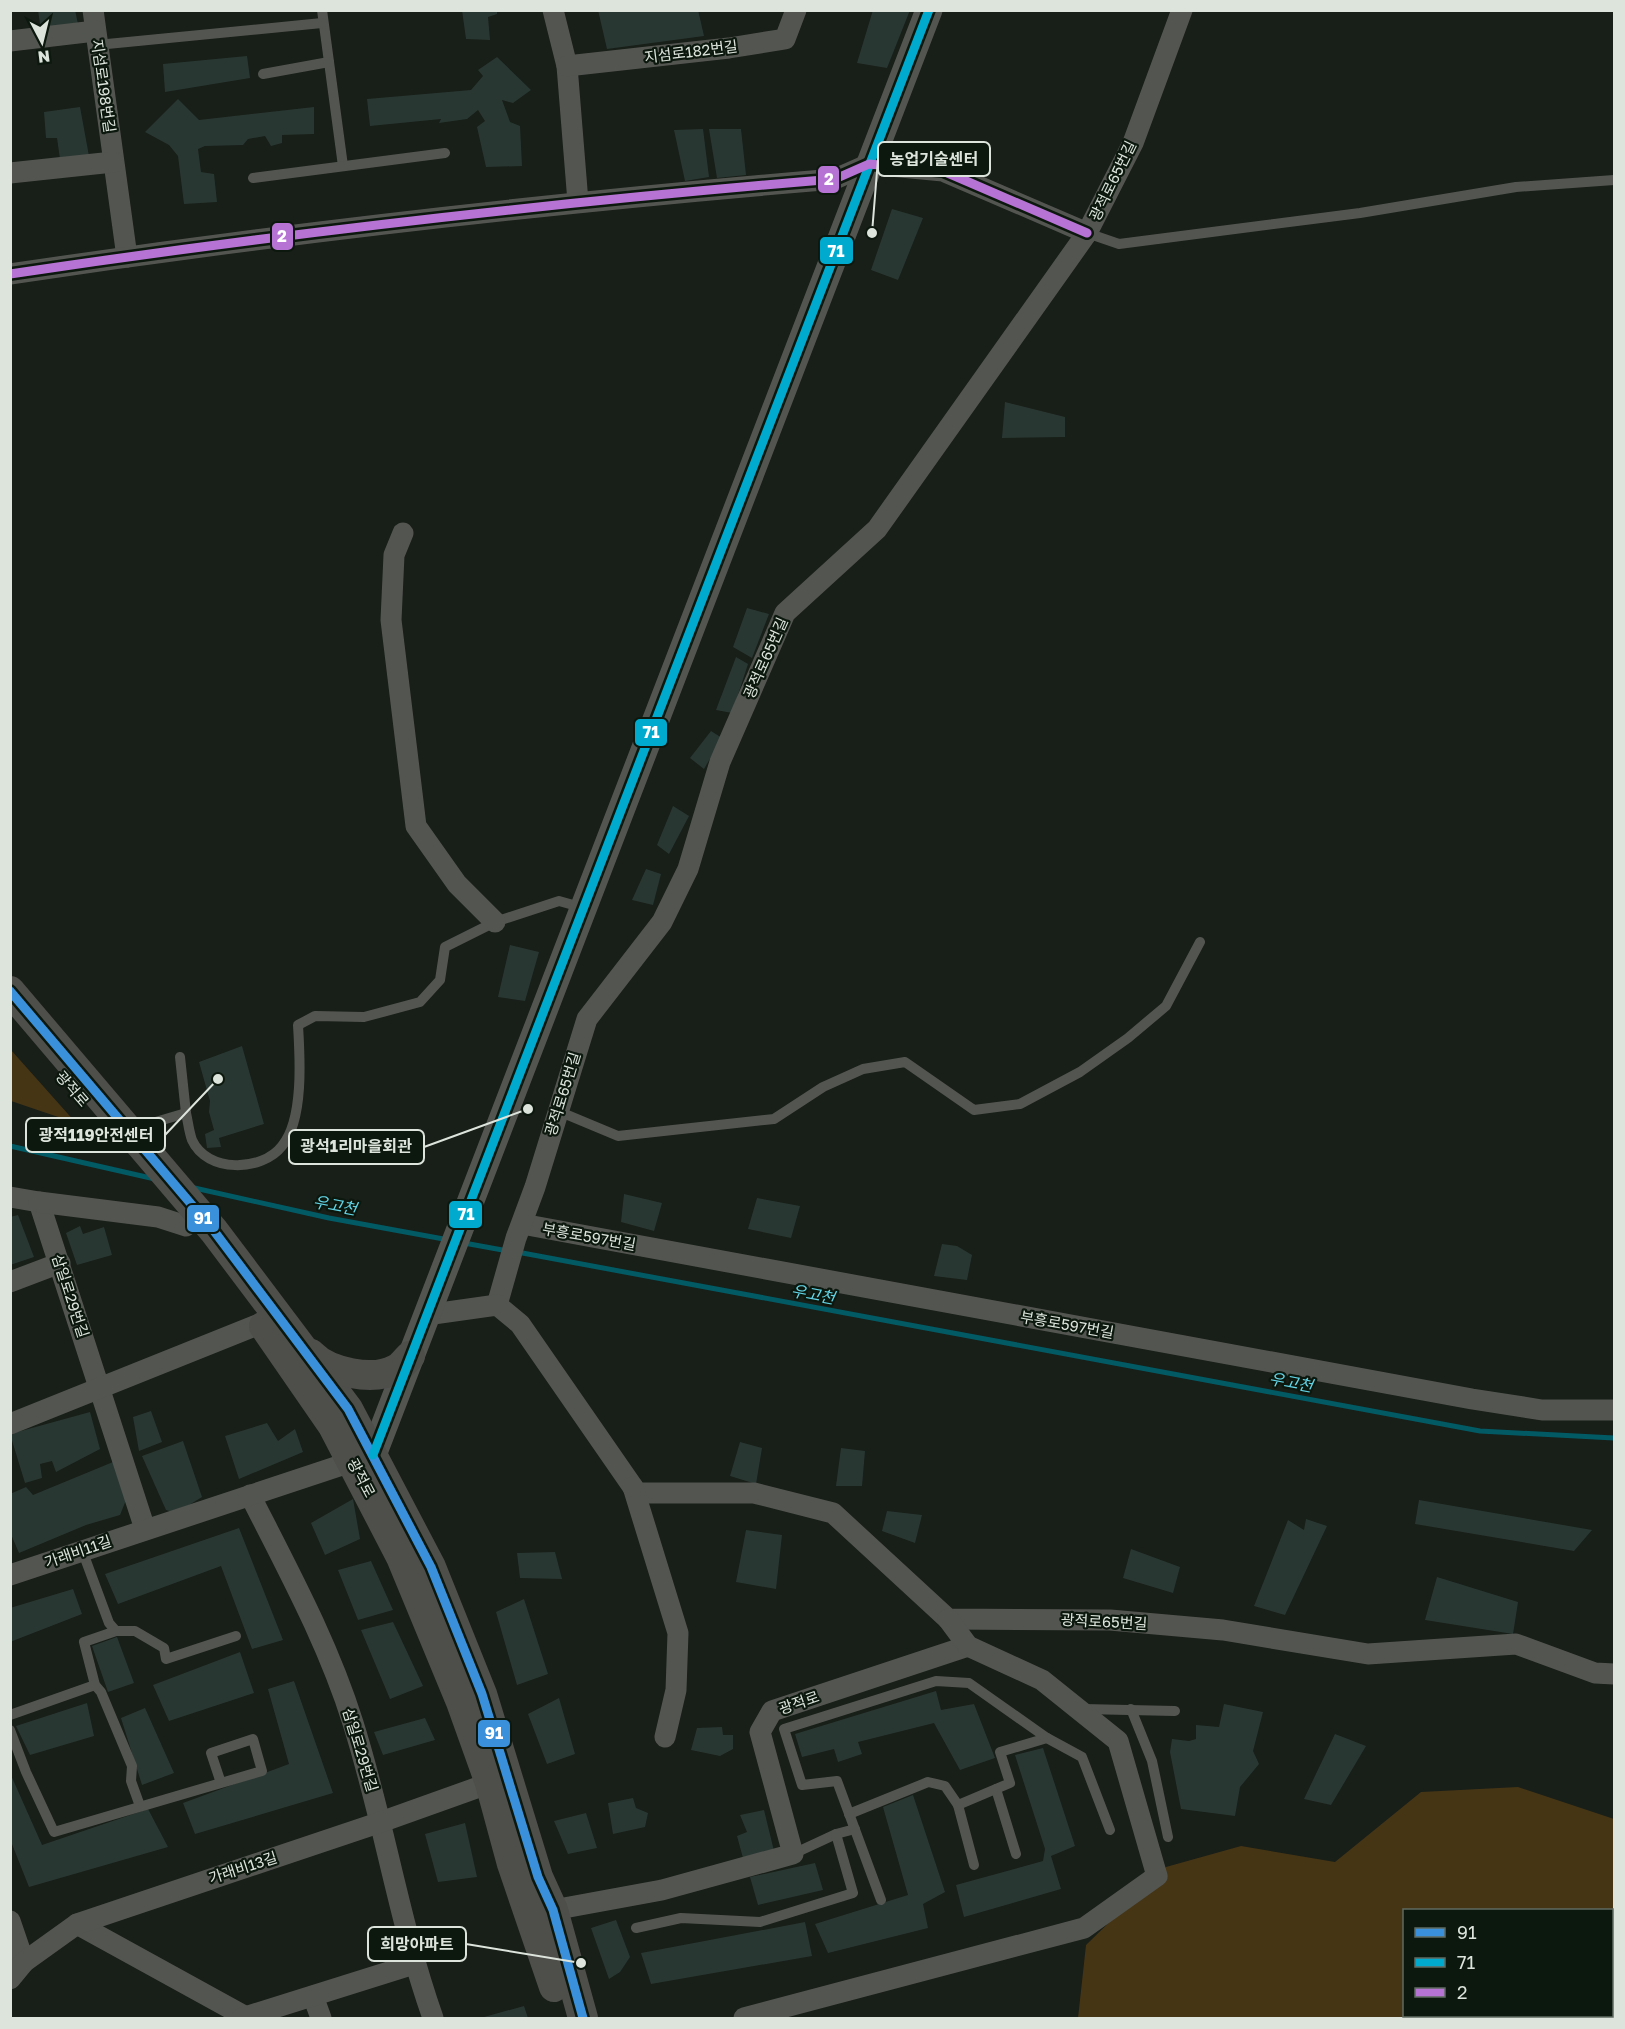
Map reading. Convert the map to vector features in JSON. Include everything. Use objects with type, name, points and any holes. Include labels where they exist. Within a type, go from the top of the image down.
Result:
[{"type":"main road","name":"광적로","points":[[10,991],[130,1141]]},
{"type":"main road","name":"광적로","points":[[10,1019],[130,1141]]},
{"type":"main road","points":[[130,1141],[187,1217]]},
{"type":"main road","name":"광적로","points":[[187,1217],[333,1426],[363,1458],[431,1567],[478,1683],[510,1777],[538,1877],[553,1910],[583,2019]]},
{"type":"main road","name":"광적로","points":[[187,1217],[303,1345],[348,1409],[363,1458],[461,1702],[490,1783],[512,1864],[563,2019]]},
{"type":"main road","points":[[303,1345],[320,1363],[354,1373],[378,1375],[397,1369],[410,1356]]},
{"type":"street","points":[[553,10],[567,66],[578,202]]},
{"type":"street","name":"지섬로182번길","points":[[567,66],[729,48],[785,39],[796,10]]},
{"type":"street","points":[[145,1529],[363,1458],[410,1356],[437,1287],[853,213],[869,164],[929,10]]},
{"type":"street","name":"광적로65번길","points":[[497,1305],[587,1019],[662,922],[688,869],[720,762],[785,613],[877,529],[1087,232],[1132,143],[1182,10]]},
{"type":"street","points":[[10,41],[95,29]]},
{"type":"street","name":"지섬로198번길","points":[[95,29],[127,257]]},
{"type":"street","points":[[10,173],[113,162]]},
{"type":"street","points":[[10,274],[127,257],[578,202],[835,179],[869,164],[943,171],[1087,232]]},
{"type":"street","points":[[403,533],[394,555],[391,620],[416,826],[457,884],[495,921]]},
{"type":"street","points":[[10,1197],[158,1217],[187,1217]]},
{"type":"street","name":"삼일로29번길","points":[[39,1202],[145,1529]]},
{"type":"street","name":"부흥로597번길","points":[[519,1231],[1472,1399],[1542,1410],[1614,1410]]},
{"type":"street","points":[[10,1282],[60,1263]]},
{"type":"street","points":[[426,1314],[497,1305],[520,1324],[637,1493],[754,1493],[833,1513],[948,1619],[968,1647],[1042,1680],[1118,1741],[1157,1876],[1084,1929],[744,2019]]},
{"type":"street","points":[[10,1424],[100,1390],[262,1323]]},
{"type":"street","points":[[633,1487],[678,1633],[676,1690],[665,1737]]},
{"type":"street","name":"삼일로29번길","points":[[250,1495],[320,1631],[353,1722],[381,1822],[414,1964],[433,2019]]},
{"type":"street","name":"가래비11길","points":[[10,1575],[145,1529]]},
{"type":"street","name":"광적로65번길","points":[[948,1619],[1110,1620],[1223,1630],[1368,1654],[1516,1644],[1595,1673],[1614,1674]]},
{"type":"street","name":"광적로","points":[[793,1854],[760,1732],[772,1711],[968,1647]]},
{"type":"street","name":"가래비13길","points":[[10,1979],[24,1962],[76,1924],[490,1783]]},
{"type":"street","points":[[553,1910],[662,1890],[793,1854]]},
{"type":"street","points":[[10,1921],[24,1962]]},
{"type":"street","points":[[76,1924],[244,2018],[414,1964]]},
{"type":"street","points":[[313,1996],[321,2019]]},
{"type":"lane","points":[[321,10],[343,166]]},
{"type":"lane","points":[[95,29],[322,23]]},
{"type":"lane","points":[[263,74],[329,62]]},
{"type":"lane","points":[[253,178],[445,153]]},
{"type":"lane","points":[[1087,232],[1119,244],[1360,213],[1516,187],[1614,180]]},
{"type":"lane","points":[[180,1058],[186,1113],[193,1141],[207,1158],[230,1164],[259,1164],[283,1146],[294,1121],[299,1082],[298,1025],[315,1016],[364,1017],[420,1002],[440,980],[445,948],[495,921],[560,901],[584,908]]},
{"type":"lane","points":[[558,1111],[618,1136],[774,1119],[823,1087],[863,1068],[905,1062],[974,1110],[1020,1104],[1080,1072],[1128,1038],[1166,1006],[1200,942]]},
{"type":"lane","points":[[130,1141],[142,1126],[186,1113]]},
{"type":"lane","points":[[82,1550],[109,1623],[116,1631]]},
{"type":"lane","points":[[140,1806],[131,1780],[132,1766],[101,1692],[95,1685],[84,1642],[116,1631],[135,1631],[164,1648],[165,1659],[236,1636]]},
{"type":"lane","points":[[880,1900],[837,1780],[802,1785],[784,1729],[936,1681],[969,1683],[1047,1738],[1082,1757],[1110,1830]]},
{"type":"lane","points":[[10,1715],[95,1685]]},
{"type":"lane","points":[[1076,1709],[1175,1711]]},
{"type":"lane","points":[[1131,1709],[1152,1761],[1168,1837]]},
{"type":"lane","points":[[10,1730],[14,1751],[54,1832],[262,1771],[253,1739],[211,1753],[221,1783]]},
{"type":"lane","points":[[958,1805],[1010,1783],[1000,1752],[1047,1738]]},
{"type":"lane","points":[[849,1814],[928,1782],[945,1786],[958,1805],[974,1865]]},
{"type":"lane","points":[[996,1789],[1016,1854]]},
{"type":"lane","points":[[793,1854],[836,1834],[855,1829]]},
{"type":"lane","points":[[636,1928],[681,1918],[760,1922],[853,1893],[836,1834]]},
{"type":"shaded area","points":[[11,1050],[76,1123],[11,1101]]},
{"type":"shaded area","points":[[1518,1787],[1614,1819],[1614,2018],[1078,2018],[1086,1945],[1166,1867],[1241,1846],[1335,1862],[1421,1792]]},
{"type":"building","points":[[38,10],[75,10],[78,24],[41,31]]},
{"type":"building","points":[[462,10],[497,10],[497,14],[488,17],[490,40],[466,39]]},
{"type":"building","points":[[598,10],[698,10],[704,36],[607,49]]},
{"type":"building","points":[[873,10],[910,10],[887,68],[857,63]]},
{"type":"building","points":[[247,56],[250,78],[165,92],[163,64]]},
{"type":"building","points":[[497,57],[531,90],[513,103],[502,100],[510,122],[520,126],[522,166],[486,167],[477,127],[485,121],[478,110],[467,119],[439,123],[441,119],[370,126],[367,99],[471,90],[483,76],[478,70]]},
{"type":"building","points":[[178,99],[199,120],[314,107],[314,134],[282,135],[282,143],[271,146],[265,136],[248,139],[243,145],[205,146],[198,149],[201,172],[214,174],[217,202],[184,204],[178,156],[169,145],[145,132]]},
{"type":"building","points":[[80,107],[89,156],[60,159],[57,138],[46,138],[44,112]]},
{"type":"building","points":[[703,129],[709,177],[685,181],[674,130]]},
{"type":"building","points":[[709,129],[741,129],[746,175],[717,178]]},
{"type":"building","points":[[892,209],[923,218],[898,280],[871,270]]},
{"type":"building","points":[[1005,402],[1065,417],[1065,437],[1002,438]]},
{"type":"building","points":[[747,608],[769,614],[752,658],[733,647]]},
{"type":"building","points":[[736,657],[748,664],[732,713],[716,710]]},
{"type":"building","points":[[711,731],[722,738],[704,769],[690,758]]},
{"type":"building","points":[[673,806],[689,816],[669,854],[657,845]]},
{"type":"building","points":[[646,869],[661,874],[653,905],[632,900]]},
{"type":"building","points":[[510,945],[539,952],[525,1001],[498,997]]},
{"type":"building","points":[[242,1046],[264,1124],[219,1138],[221,1147],[207,1148],[205,1134],[214,1130],[209,1112],[210,1101],[199,1062]]},
{"type":"building","points":[[624,1194],[662,1203],[654,1231],[621,1222]]},
{"type":"building","points":[[757,1198],[800,1206],[791,1238],[748,1229]]},
{"type":"building","points":[[18,1215],[34,1257],[10,1265],[10,1217]]},
{"type":"building","points":[[80,1226],[83,1234],[104,1227],[112,1255],[77,1265],[66,1233]]},
{"type":"building","points":[[942,1244],[957,1246],[972,1255],[967,1280],[934,1276]]},
{"type":"building","points":[[151,1411],[162,1442],[139,1451],[133,1417]]},
{"type":"building","points":[[90,1412],[100,1449],[56,1472],[52,1461],[40,1464],[42,1478],[25,1483],[10,1434]]},
{"type":"building","points":[[267,1423],[278,1441],[295,1429],[303,1452],[239,1479],[225,1436]]},
{"type":"building","points":[[183,1441],[202,1497],[176,1513],[166,1510],[142,1456]]},
{"type":"building","points":[[740,1442],[762,1448],[756,1484],[730,1476]]},
{"type":"building","points":[[841,1448],[865,1451],[862,1486],[836,1486]]},
{"type":"building","points":[[113,1462],[126,1500],[120,1515],[86,1525],[19,1553],[10,1532],[10,1494],[26,1487],[33,1495]]},
{"type":"building","points":[[353,1499],[360,1539],[325,1555],[311,1523]]},
{"type":"building","points":[[1419,1500],[1592,1530],[1574,1551],[1415,1524]]},
{"type":"building","points":[[887,1511],[922,1515],[915,1543],[882,1531]]},
{"type":"building","points":[[1306,1519],[1327,1526],[1285,1615],[1254,1606],[1288,1520],[1304,1530]]},
{"type":"building","points":[[239,1528],[283,1640],[252,1649],[221,1566],[118,1604],[105,1574]]},
{"type":"building","points":[[746,1530],[782,1535],[776,1589],[736,1582]]},
{"type":"building","points":[[1131,1549],[1180,1567],[1173,1593],[1123,1578]]},
{"type":"building","points":[[555,1552],[562,1579],[520,1578],[517,1553]]},
{"type":"building","points":[[371,1561],[393,1610],[358,1620],[338,1570]]},
{"type":"building","points":[[1437,1577],[1518,1602],[1513,1634],[1425,1620]]},
{"type":"building","points":[[73,1589],[82,1614],[10,1642],[10,1608]]},
{"type":"building","points":[[524,1599],[548,1674],[517,1685],[496,1612]]},
{"type":"building","points":[[393,1622],[423,1686],[390,1699],[361,1630]]},
{"type":"building","points":[[117,1637],[134,1683],[108,1692],[92,1646]]},
{"type":"building","points":[[240,1652],[254,1693],[169,1721],[153,1685]]},
{"type":"building","points":[[294,1681],[333,1793],[195,1834],[183,1803],[289,1764],[268,1689]]},
{"type":"building","points":[[936,1691],[941,1710],[974,1704],[995,1758],[960,1770],[934,1723],[858,1742],[862,1754],[838,1762],[834,1749],[802,1757],[795,1734]]},
{"type":"building","points":[[559,1698],[575,1754],[547,1764],[528,1714]]},
{"type":"building","points":[[87,1703],[94,1736],[30,1755],[16,1726]]},
{"type":"building","points":[[1224,1704],[1263,1712],[1253,1751],[1259,1764],[1240,1787],[1235,1816],[1181,1809],[1170,1752],[1172,1739],[1189,1741],[1196,1739],[1196,1725],[1219,1727]]},
{"type":"building","points":[[145,1708],[174,1773],[142,1785],[121,1718]]},
{"type":"building","points":[[425,1718],[435,1740],[383,1755],[374,1732]]},
{"type":"building","points":[[722,1727],[723,1735],[733,1735],[733,1749],[720,1756],[691,1750],[697,1728]]},
{"type":"building","points":[[1335,1734],[1366,1746],[1331,1805],[1304,1799]]},
{"type":"building","points":[[1043,1748],[1075,1846],[1051,1856],[1061,1889],[964,1917],[956,1885],[1043,1861],[1045,1849],[1015,1755]]},
{"type":"building","points":[[10,1773],[42,1845],[148,1809],[168,1847],[29,1887],[10,1839]]},
{"type":"building","points":[[913,1795],[945,1892],[923,1904],[928,1928],[828,1953],[815,1924],[908,1895],[883,1807]]},
{"type":"building","points":[[633,1798],[636,1808],[648,1813],[645,1827],[613,1834],[608,1803]]},
{"type":"building","points":[[764,1810],[774,1851],[743,1858],[737,1836],[747,1832],[740,1815]]},
{"type":"building","points":[[586,1813],[597,1848],[568,1854],[554,1821]]},
{"type":"building","points":[[465,1823],[477,1877],[438,1882],[425,1834]]},
{"type":"building","points":[[815,1863],[823,1890],[758,1905],[750,1877]]},
{"type":"building","points":[[616,1920],[630,1957],[620,1972],[609,1979],[591,1928]]},
{"type":"building","points":[[805,1922],[812,1956],[651,1984],[641,1953]]},
{"type":"building","points":[[524,2006],[528,2018],[484,2017]]},
{"type":"waterway","name":"우고천","points":[[10,1146],[155,1179]]},
{"type":"waterway","name":"우고천","points":[[190,1187],[329,1218],[449,1240]]},
{"type":"waterway","name":"우고천","points":[[464,1243],[508,1251]]},
{"type":"waterway","name":"우고천","points":[[517,1252],[1480,1431],[1614,1438]]},
{"type":"transit line","name":"71","points":[[373,1455],[929,10]]},
{"type":"transit line","name":"2","points":[[10,274],[216,245],[422,220],[835,179],[869,164],[943,171],[1087,233]]},
{"type":"transit line","name":"91","points":[[10,991],[214,1231],[348,1409],[431,1567],[482,1694],[538,1877],[553,1910],[583,2018]]},
{"type":"place","name":"농업기술센터","points":[[872,233]]},
{"type":"place","name":"광적119안전센터","points":[[218,1079]]},
{"type":"place","name":"광석1리마을회관","points":[[528,1109]]},
{"type":"place","name":"희망아파트","points":[[581,1963]]}]
